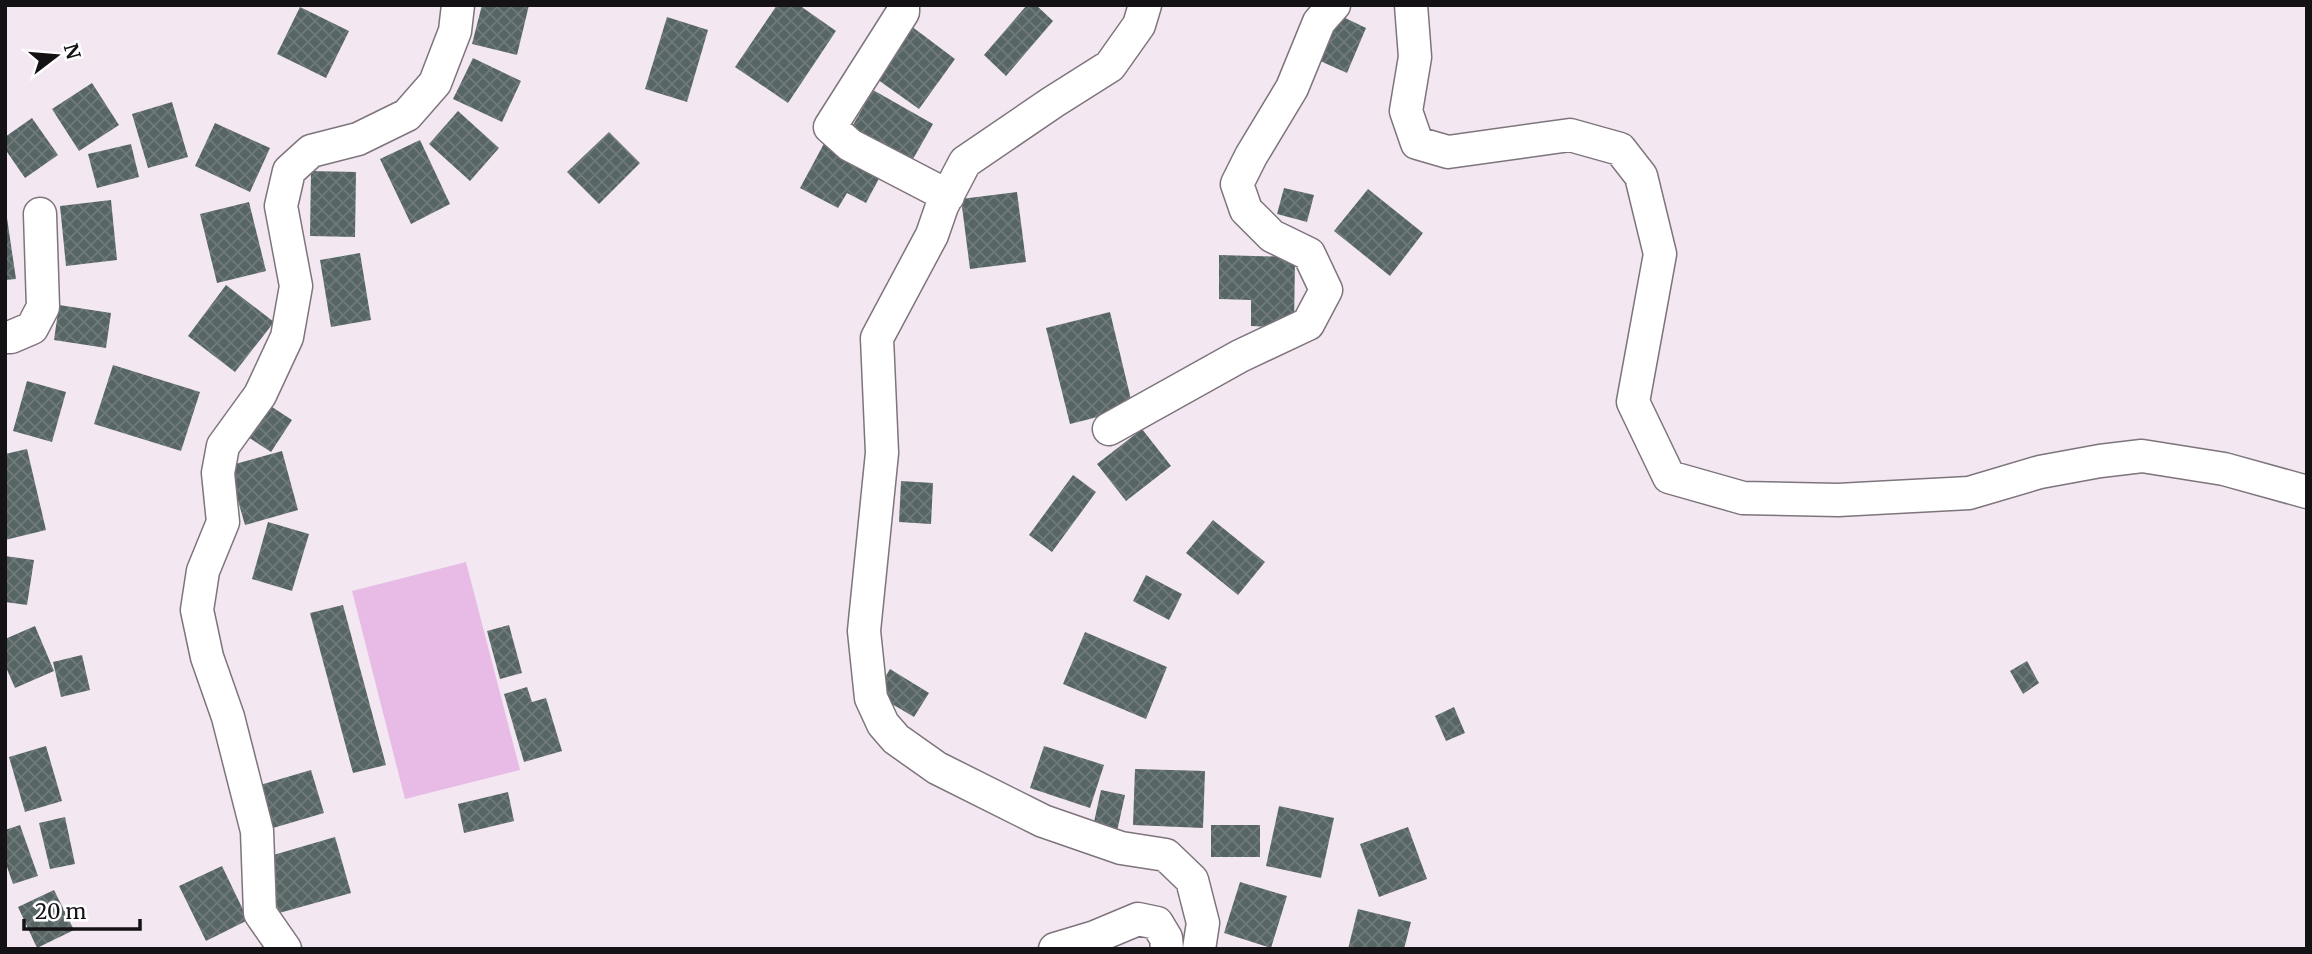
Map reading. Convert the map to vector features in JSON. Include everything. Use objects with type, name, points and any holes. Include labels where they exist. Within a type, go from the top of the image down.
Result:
[{"type":"street","points":[[285,949],[260,913],[257,831],[228,717],[207,657],[197,610],[203,571],[223,522],[218,473],[223,446],[260,395],[287,337],[296,286],[281,206],[289,171],[311,151],[358,139],[407,115],[435,83],[454,31],[458,5]]},
{"type":"street","points":[[903,5],[903,12],[830,127],[850,145],[947,196]]},
{"type":"street","points":[[1145,5],[1139,24],[1110,66],[965,162],[947,196],[932,235],[877,338],[883,453],[864,631],[871,698],[883,724],[896,739],[937,768],[1043,821],[1121,848],[1166,855],[1192,880],[1203,923],[1199,949]]},
{"type":"street","points":[[1109,429],[1240,356],[1308,324],[1326,290],[1309,254],[1272,236],[1246,210],[1237,184],[1292,88],[1320,22],[1334,5]]},
{"type":"street","points":[[1411,5],[1415,57],[1406,111],[1417,143],[1448,152],[1570,135],[1620,149],[1641,176],[1660,254],[1633,402],[1669,477],[1744,498],[1838,500],[1969,493],[2040,472],[2142,456],[2224,469],[2307,492]]},
{"type":"street","points":[[5,337],[33,328],[43,307],[40,214]]},
{"type":"street","points":[[1055,949],[1095,937],[1138,919],[1157,923],[1166,938],[1167,949]]},
{"type":"shaded area","points":[[466,562],[520,770],[405,799],[352,591]]},
{"type":"building","points":[[482,5],[529,5],[517,55],[472,44]]},
{"type":"building","points":[[777,5],[799,5],[836,31],[788,103],[735,67]]},
{"type":"building","points":[[1027,5],[1036,5],[1053,21],[1006,76],[984,55]]},
{"type":"building","points":[[300,7],[349,31],[326,78],[277,54]]},
{"type":"building","points":[[1339,15],[1366,28],[1347,73],[1318,60]]},
{"type":"building","points":[[667,17],[708,30],[687,102],[645,89]]},
{"type":"building","points":[[911,26],[955,59],[919,109],[874,77]]},
{"type":"building","points":[[473,58],[521,81],[502,122],[453,99]]},
{"type":"building","points":[[92,83],[119,125],[79,151],[52,109]]},
{"type":"building","points":[[873,90],[933,124],[909,166],[849,132]]},
{"type":"building","points":[[172,102],[188,157],[148,168],[132,114]]},
{"type":"building","points":[[458,111],[499,148],[470,181],[429,144]]},
{"type":"building","points":[[32,118],[58,155],[25,178],[5,149],[5,137]]},
{"type":"building","points":[[215,123],[270,148],[250,192],[195,166]]},
{"type":"building","points":[[609,132],[640,163],[599,204],[567,172]]},
{"type":"building","points":[[827,138],[884,169],[866,203],[847,193],[838,208],[800,188]]},
{"type":"building","points":[[420,140],[450,204],[411,224],[380,159]]},
{"type":"building","points":[[131,144],[139,177],[97,188],[88,154]]},
{"type":"building","points":[[311,171],[356,172],[355,237],[310,236]]},
{"type":"building","points":[[1284,188],[1314,195],[1307,222],[1277,214]]},
{"type":"building","points":[[1368,189],[1423,233],[1390,276],[1334,231]]},
{"type":"building","points":[[1017,192],[1026,262],[970,269],[961,199]]},
{"type":"building","points":[[111,200],[117,260],[66,266],[60,206]]},
{"type":"building","points":[[249,202],[266,271],[217,283],[200,214]]},
{"type":"building","points":[[7,218],[16,279],[5,280],[5,219]]},
{"type":"building","points":[[360,253],[371,320],[331,327],[320,260]]},
{"type":"building","points":[[1219,255],[1295,257],[1294,328],[1251,326],[1251,300],[1219,299]]},
{"type":"building","points":[[226,285],[274,322],[235,372],[188,336]]},
{"type":"building","points":[[59,305],[111,313],[106,348],[54,340]]},
{"type":"building","points":[[1110,312],[1133,408],[1070,424],[1046,328]]},
{"type":"building","points":[[113,365],[200,392],[181,451],[94,424]]},
{"type":"building","points":[[27,381],[66,392],[52,442],[13,431]]},
{"type":"building","points":[[269,405],[292,420],[271,452],[248,437]]},
{"type":"building","points":[[1142,429],[1171,466],[1126,501],[1097,464]]},
{"type":"building","points":[[27,449],[46,530],[5,540],[5,454]]},
{"type":"building","points":[[282,451],[298,510],[245,525],[228,466]]},
{"type":"building","points":[[1073,475],[1096,492],[1052,552],[1029,535]]},
{"type":"building","points":[[901,481],[933,483],[931,524],[899,522]]},
{"type":"building","points":[[1213,520],[1265,562],[1238,595],[1186,553]]},
{"type":"building","points":[[268,522],[309,534],[292,591],[252,579]]},
{"type":"building","points":[[5,556],[34,560],[27,605],[5,602]]},
{"type":"building","points":[[1146,575],[1182,594],[1169,620],[1133,601]]},
{"type":"building","points":[[343,605],[386,765],[353,773],[310,613]]},
{"type":"building","points":[[509,625],[522,673],[500,679],[487,631]]},
{"type":"building","points":[[35,626],[54,671],[15,688],[5,665],[5,639]]},
{"type":"building","points":[[1085,632],[1167,667],[1146,719],[1063,684]]},
{"type":"building","points":[[82,655],[90,690],[61,697],[53,662]]},
{"type":"building","points":[[2027,661],[2039,683],[2023,694],[2010,671]]},
{"type":"building","points":[[890,669],[929,693],[914,717],[875,694]]},
{"type":"building","points":[[527,687],[532,702],[546,698],[562,751],[524,762],[504,694]]},
{"type":"building","points":[[1454,707],[1465,733],[1446,741],[1435,716]]},
{"type":"building","points":[[46,746],[62,801],[25,812],[9,757]]},
{"type":"building","points":[[1044,746],[1104,765],[1090,808],[1030,788]]},
{"type":"building","points":[[1135,769],[1205,771],[1203,828],[1133,825]]},
{"type":"building","points":[[311,770],[324,813],[273,828],[260,785]]},
{"type":"building","points":[[1101,790],[1125,795],[1116,836],[1092,831]]},
{"type":"building","points":[[508,792],[514,821],[464,833],[458,804]]},
{"type":"building","points":[[1279,806],[1334,818],[1321,878],[1266,866]]},
{"type":"building","points":[[65,817],[75,864],[50,869],[39,823]]},
{"type":"building","points":[[20,825],[38,876],[13,884],[5,861],[5,830]]},
{"type":"building","points":[[1211,825],[1260,825],[1260,857],[1211,857]]},
{"type":"building","points":[[1408,827],[1427,879],[1379,897],[1360,844]]},
{"type":"building","points":[[335,837],[351,893],[279,913],[263,858]]},
{"type":"building","points":[[222,866],[248,920],[206,941],[179,886]]},
{"type":"building","points":[[1240,882],[1287,896],[1271,948],[1224,933]]},
{"type":"building","points":[[54,890],[74,930],[37,948],[18,907]]},
{"type":"building","points":[[1358,909],[1411,922],[1404,949],[1348,949]]}]
